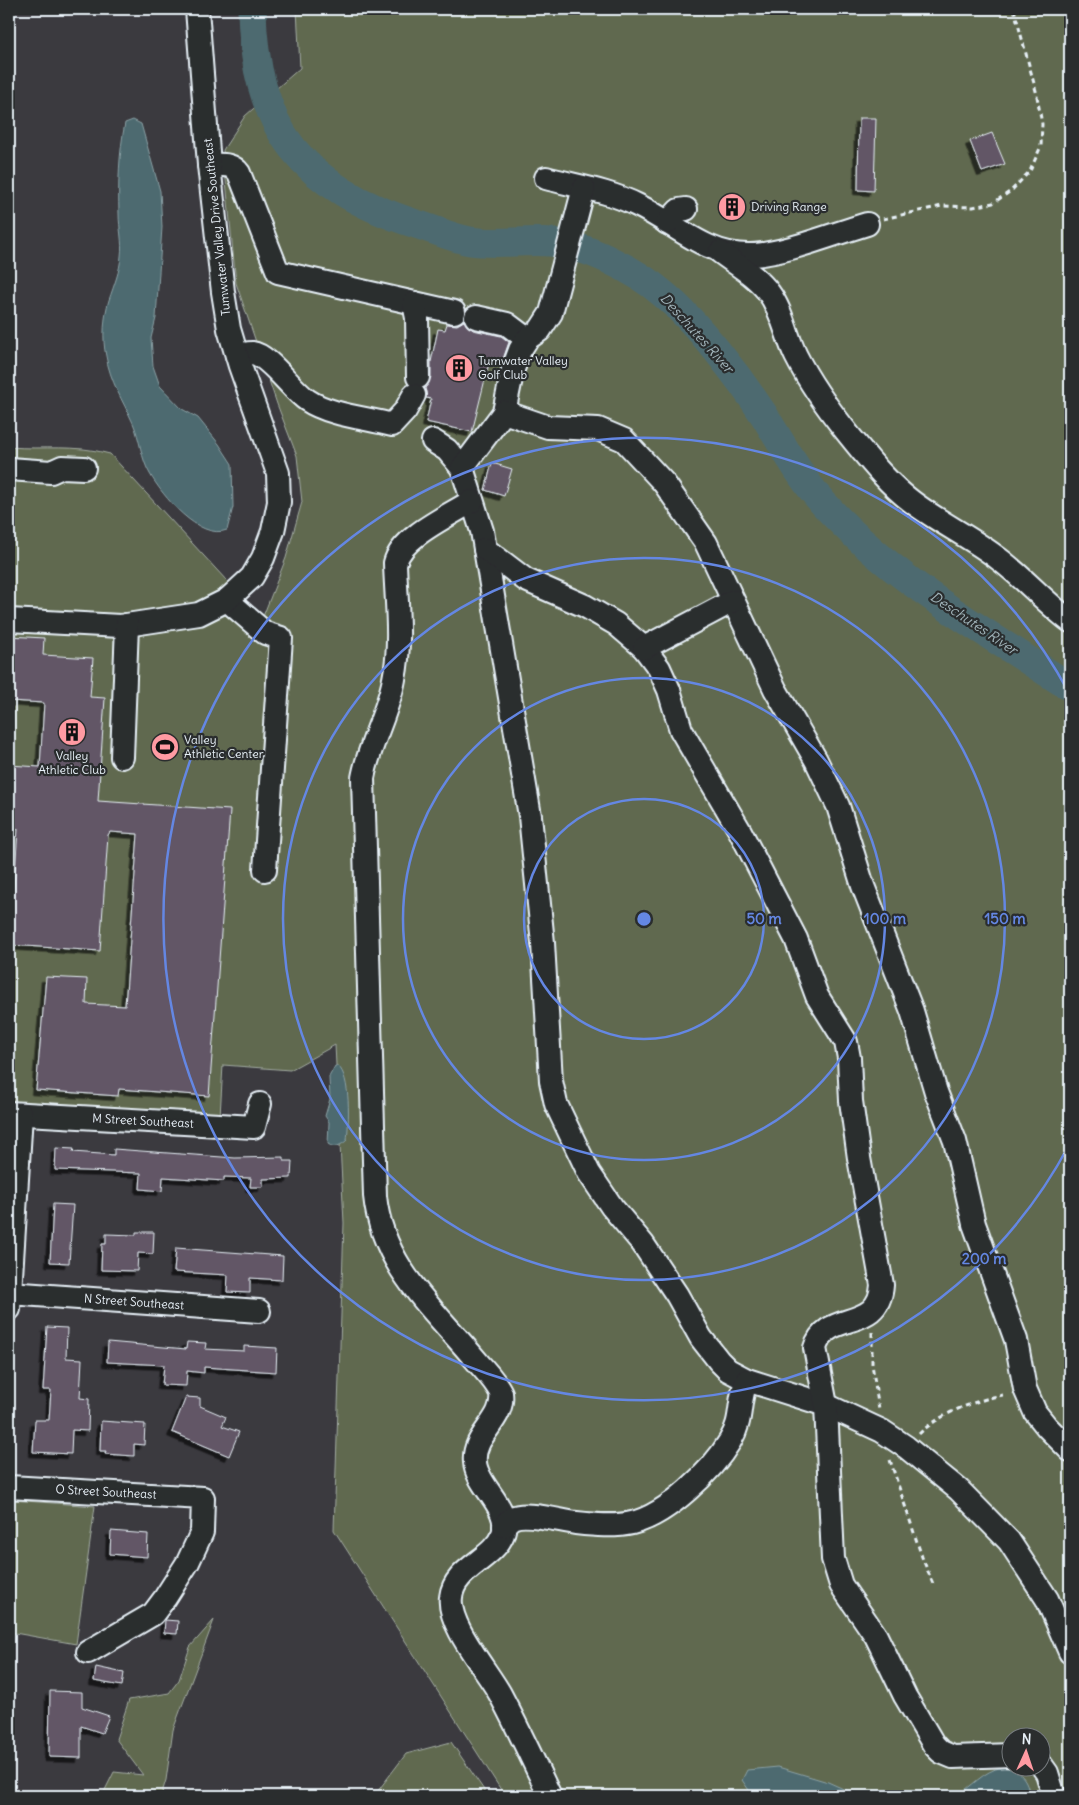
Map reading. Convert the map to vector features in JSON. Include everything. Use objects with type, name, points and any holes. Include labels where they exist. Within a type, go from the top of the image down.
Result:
[{"type":"street","name":"Tumwater Valley Drive Southeast","points":[[9,620],[127,625],[200,614],[218,607],[252,577],[263,558],[274,531],[280,486],[274,460],[237,355],[223,292],[209,165],[197,9]]},
{"type":"street","points":[[209,165],[235,167],[278,272],[454,312]]},
{"type":"street","points":[[546,178],[581,199],[610,194],[638,205],[720,252],[758,281],[769,293],[778,309],[797,357],[810,381],[849,435],[896,488],[932,516],[972,539],[1003,562],[1070,621]]},
{"type":"street","points":[[462,468],[504,412],[513,369],[520,350],[527,339],[540,330],[551,313],[581,199]]},
{"type":"street","points":[[667,223],[679,210],[686,209]]},
{"type":"street","points":[[720,252],[751,256],[772,252],[867,224]]},
{"type":"street","points":[[237,355],[252,353],[264,357],[290,386],[307,400],[322,408],[392,425],[405,411],[416,386],[417,318],[414,303]]},
{"type":"street","points":[[476,317],[507,324],[527,339]]},
{"type":"street","points":[[504,412],[548,427],[598,429],[624,440],[664,483],[690,517],[706,543],[775,689],[816,760],[838,806],[863,886],[912,1011],[936,1092],[954,1141],[974,1224],[1016,1340],[1025,1389],[1039,1417],[1070,1450]]},
{"type":"street","points":[[433,441],[447,450],[462,468],[485,548],[530,816],[543,944],[551,1081],[556,1104],[590,1173],[612,1207],[644,1244],[677,1295],[701,1338],[728,1370],[747,1380],[826,1405],[882,1431],[906,1447],[959,1490],[1010,1541],[1047,1599],[1070,1652]]},
{"type":"street","points":[[9,469],[51,472],[62,467],[84,468]]},
{"type":"street","points":[[472,502],[408,542],[397,554],[395,562],[395,673],[369,755],[362,786],[375,1196],[379,1224],[392,1255],[409,1282],[468,1350],[501,1393],[499,1412],[479,1440],[474,1461],[480,1477],[499,1509],[504,1526],[502,1536],[496,1545],[466,1572],[455,1586],[450,1598],[458,1626],[500,1694],[550,1796]]},
{"type":"street","points":[[485,548],[526,580],[585,606],[616,624],[644,648],[664,678],[681,730],[740,831],[796,938],[817,996],[842,1033],[848,1049],[851,1101],[882,1285],[880,1298],[874,1310],[860,1318],[829,1328],[816,1344],[814,1353],[826,1405],[833,1559],[842,1586],[876,1636],[905,1696],[934,1745],[941,1752],[954,1757],[1002,1755]]},
{"type":"street","points":[[227,600],[265,633],[281,638],[265,870]]},
{"type":"street","points":[[644,648],[734,601]]},
{"type":"street","points":[[122,757],[127,625]]},
{"type":"street","name":"M Street Southeast","points":[[15,1113],[254,1127],[260,1104]]},
{"type":"street","points":[[9,1298],[15,1113]]},
{"type":"street","name":"N Street Southeast","points":[[9,1298],[259,1311]]},
{"type":"street","points":[[504,1526],[512,1518],[526,1516],[593,1524],[624,1524],[638,1522],[657,1512],[685,1491],[726,1447],[740,1421],[743,1392],[747,1380]]},
{"type":"street","name":"O Street Southeast","points":[[9,1487],[203,1498],[202,1532],[188,1562],[165,1598],[153,1614],[88,1652]]},
{"type":"street","points":[[1049,1778],[1054,1796]]},
{"type":"path","points":[[867,224],[942,206],[972,207],[992,203],[1011,191],[1030,171],[1041,146],[1042,124],[1036,91],[1014,9]]},
{"type":"path","points":[[906,1447],[921,1432],[944,1417],[984,1400],[1003,1395]]},
{"type":"green space","points":[[297,9],[1070,9],[1070,1796],[505,1796],[334,1530],[344,1223],[335,1045],[290,1070],[223,1065],[220,1116],[9,1102],[9,447],[72,448],[110,454],[262,619],[286,558],[302,502],[297,456],[277,404],[236,283],[223,150],[245,116],[300,68]]},
{"type":"green space","points":[[11,1500],[95,1506],[76,1644],[9,1632]]},
{"type":"green space","points":[[214,1620],[173,1730],[166,1780],[161,1796],[102,1796],[114,1772],[143,1775],[116,1739],[129,1700],[169,1693],[179,1680],[190,1647]]},
{"type":"green space","points":[[451,1742],[488,1796],[374,1796],[406,1754]]},
{"type":"water","points":[[133,120],[141,124],[160,191],[162,227],[156,318],[151,338],[153,366],[160,386],[182,409],[198,418],[232,464],[233,507],[227,530],[216,532],[193,523],[163,493],[147,468],[133,423],[108,365],[104,343],[105,320],[107,306],[119,267],[121,251],[119,219],[120,157],[125,123]]},
{"type":"water","points":[[335,1066],[338,1066],[345,1080],[348,1112],[347,1140],[335,1146],[328,1144],[329,1122],[325,1116],[330,1099],[329,1077]]},
{"type":"water","points":[[778,1767],[828,1782],[859,1796],[753,1796],[742,1780],[747,1770]]},
{"type":"water","points":[[1002,1767],[1002,1778],[1024,1778],[1030,1796],[955,1796],[989,1772]]},
{"type":"building","points":[[859,118],[876,118],[874,191],[858,190]]},
{"type":"building","points":[[992,133],[1005,164],[982,172],[970,141]]},
{"type":"building","name":"Tumwater Valley Golf Club","points":[[464,321],[473,330],[501,336],[509,342],[502,362],[490,359],[472,432],[426,422],[431,399],[426,398],[425,388],[431,377],[431,362],[438,329],[445,330],[447,324],[457,325]]},
{"type":"building","points":[[492,463],[512,469],[504,496],[485,490]]},
{"type":"building","points":[[9,636],[44,638],[43,655],[93,658],[90,697],[105,698],[98,801],[230,810],[209,1096],[119,1089],[118,1096],[36,1090],[46,977],[87,979],[86,1004],[125,1006],[138,834],[110,832],[108,835],[100,951],[10,945],[18,829],[9,829],[9,765],[40,767],[44,703],[9,701]]},
{"type":"building","points":[[56,1148],[74,1149],[73,1152],[114,1155],[114,1149],[235,1158],[284,1157],[284,1161],[292,1161],[291,1178],[263,1179],[263,1187],[250,1187],[251,1178],[224,1177],[224,1181],[163,1177],[162,1191],[140,1189],[141,1173],[55,1170]]},
{"type":"building","points":[[53,1204],[73,1205],[69,1263],[50,1262]]},
{"type":"building","points":[[136,1232],[154,1232],[153,1254],[138,1253],[137,1271],[101,1270],[102,1244],[106,1244],[106,1234],[136,1235]]},
{"type":"building","points":[[176,1248],[283,1256],[282,1280],[250,1278],[250,1293],[227,1292],[228,1275],[174,1272]]},
{"type":"building","points":[[47,1327],[67,1328],[66,1358],[82,1359],[80,1398],[89,1399],[88,1431],[72,1430],[71,1454],[33,1452],[35,1420],[49,1420],[51,1390],[43,1390]]},
{"type":"building","points":[[108,1342],[186,1349],[187,1342],[206,1343],[205,1349],[244,1351],[244,1346],[277,1348],[276,1372],[204,1367],[204,1373],[187,1371],[186,1386],[162,1385],[164,1365],[107,1362]]},
{"type":"building","points":[[186,1397],[200,1398],[200,1406],[226,1417],[222,1426],[239,1432],[229,1456],[172,1432]]},
{"type":"building","points":[[101,1421],[145,1424],[144,1445],[134,1444],[134,1456],[105,1454],[106,1451],[100,1451]]},
{"type":"building","points":[[111,1531],[148,1534],[147,1557],[110,1554]]},
{"type":"building","points":[[165,1620],[178,1621],[177,1634],[164,1633]]},
{"type":"building","points":[[96,1667],[124,1673],[122,1686],[94,1681]]},
{"type":"building","points":[[50,1691],[82,1692],[82,1707],[109,1716],[102,1733],[81,1726],[81,1758],[49,1757]]},
{"type":"waterway","name":"Deschutes River","points":[[252,9],[255,51],[263,88],[275,120],[292,148],[315,172],[343,192],[377,209],[449,236],[480,242],[550,242],[564,244],[594,253],[651,284],[689,319],[730,367],[764,415],[807,483],[824,504],[851,531],[910,581],[973,625],[1070,687]]},
{"type":"place","name":"Driving Range","points":[[732,207]]},
{"type":"place","name":"Tumwater Valley Golf Club","points":[[459,368]]},
{"type":"place","name":"Valley Athletic Club","points":[[72,732]]},
{"type":"place","name":"Valley Athletic Center","points":[[165,747]]}]
